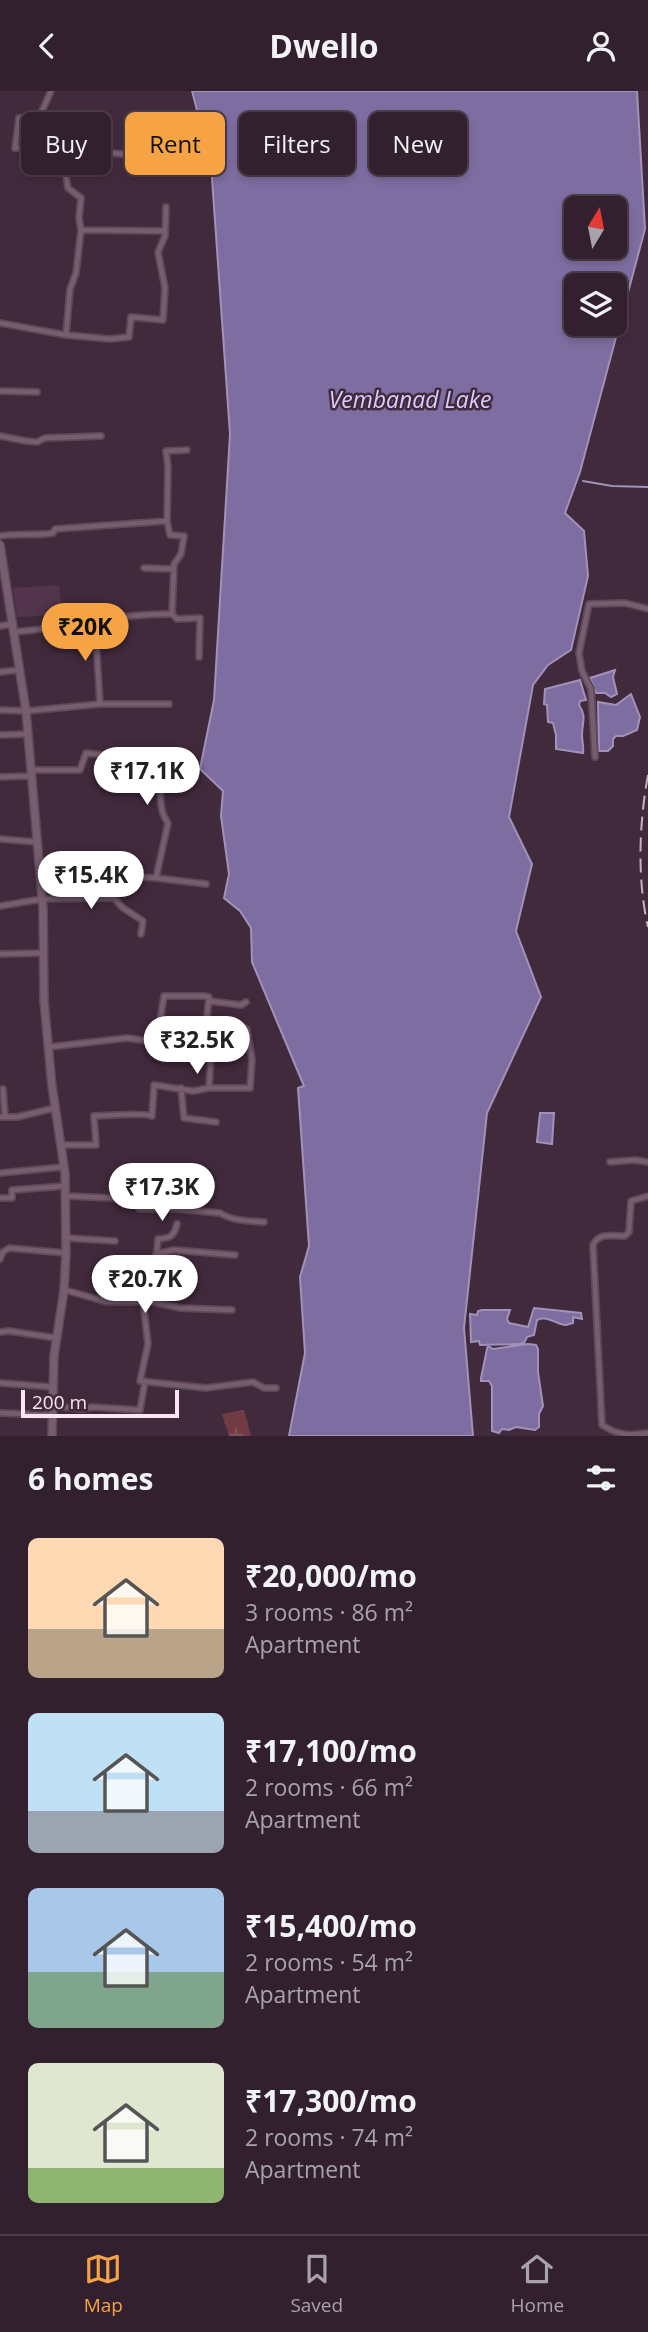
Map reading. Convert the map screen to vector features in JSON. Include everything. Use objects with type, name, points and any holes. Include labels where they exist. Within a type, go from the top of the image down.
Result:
[{"type":"main road","points":[[0,546],[26,711],[43,899],[44,1001],[66,1196],[64,1290],[55,1338],[52,1436]]},
{"type":"street","points":[[42,112],[51,91]]},
{"type":"street","points":[[21,118],[15,148],[21,148]]},
{"type":"street","points":[[66,175],[68,188],[81,198],[81,230],[76,273],[70,289],[66,335]]},
{"type":"street","points":[[0,323],[66,335],[110,339],[129,337],[131,317],[163,320],[165,288],[158,252],[165,232],[166,207]]},
{"type":"street","points":[[81,230],[165,232]]},
{"type":"street","points":[[0,391],[37,392]]},
{"type":"street","points":[[0,436],[37,442],[45,438],[101,436]]},
{"type":"street","points":[[172,614],[174,564],[181,554],[184,536],[170,535],[167,521],[166,451],[187,450]]},
{"type":"street","points":[[0,536],[17,533],[38,535],[53,533],[55,529],[167,521]]},
{"type":"street","points":[[144,568],[174,569]]},
{"type":"street","points":[[596,757],[590,689],[582,671],[579,653],[589,604],[625,603],[648,609]]},
{"type":"street","points":[[0,627],[96,622],[128,615],[172,614],[177,618],[200,618],[199,657]]},
{"type":"street","points":[[96,622],[100,704]]},
{"type":"street","points":[[0,672],[20,670]]},
{"type":"street","points":[[0,710],[26,711],[100,704],[169,704]]},
{"type":"street","points":[[0,735],[28,734]]},
{"type":"street","points":[[0,777],[80,770],[86,753],[116,758],[158,755],[161,765],[160,809],[168,823],[156,877]]},
{"type":"street","points":[[0,839],[38,843]]},
{"type":"street","points":[[96,898],[98,875]]},
{"type":"street","points":[[41,876],[156,877],[206,884]]},
{"type":"street","points":[[0,906],[43,899],[114,898],[123,908],[144,921],[141,934]]},
{"type":"street","points":[[0,954],[44,953]]},
{"type":"street","points":[[61,1145],[96,1145],[94,1116],[136,1116],[145,1113],[152,1116],[154,1085],[193,1091],[250,1087],[252,1059],[247,1029],[240,1025],[216,1025],[207,1017],[209,997],[164,996],[160,1021],[164,1022],[164,1031]]},
{"type":"street","points":[[209,1001],[241,1005],[246,1002]]},
{"type":"street","points":[[48,1047],[127,1038],[149,1041],[164,1031],[209,1033],[215,1031],[216,1025]]},
{"type":"street","points":[[209,1033],[212,1054],[209,1088]]},
{"type":"street","points":[[181,1088],[184,1118],[216,1122]]},
{"type":"street","points":[[3,1089],[2,1117],[17,1117],[56,1108]]},
{"type":"street","points":[[610,1162],[635,1160],[648,1163]]},
{"type":"street","points":[[0,1173],[64,1167]]},
{"type":"street","points":[[0,1198],[12,1198],[12,1190],[65,1186]]},
{"type":"street","points":[[66,1196],[135,1199],[139,1209],[220,1213],[234,1219],[264,1222]]},
{"type":"street","points":[[648,1196],[631,1201],[629,1232],[625,1236],[601,1236],[593,1245],[602,1425],[615,1433],[636,1436],[648,1433]]},
{"type":"street","points":[[177,1224],[175,1234],[171,1238],[158,1239],[154,1286],[148,1287],[145,1303],[148,1344],[140,1381],[206,1388],[253,1382],[264,1388],[276,1388]]},
{"type":"street","points":[[67,1238],[115,1241]]},
{"type":"street","points":[[0,1259],[3,1252],[9,1248],[66,1253]]},
{"type":"street","points":[[156,1254],[174,1250],[235,1255]]},
{"type":"street","points":[[64,1290],[107,1302],[232,1310]]},
{"type":"street","points":[[0,1332],[55,1338]]},
{"type":"street","points":[[53,1406],[140,1410],[145,1381]]},
{"type":"street","points":[[0,1383],[53,1387]]},
{"type":"street","points":[[0,1413],[53,1415]]},
{"type":"shaded area","points":[[59,585],[62,615],[17,617],[13,588]]},
{"type":"green space","points":[[244,1410],[251,1436],[229,1436],[222,1414]]},
{"type":"water","name":"Vembanad Lake","points":[[192,91],[637,91],[645,229],[627,296],[627,273],[564,273],[564,336],[616,336],[580,472],[565,513],[584,531],[588,576],[571,650],[548,665],[533,685],[509,817],[532,864],[516,931],[541,997],[487,1113],[464,1328],[473,1436],[289,1436],[305,1353],[300,1277],[309,1246],[298,1088],[304,1086],[252,962],[251,928],[240,911],[224,898],[229,874],[221,816],[223,791],[200,769],[214,700],[230,434],[212,175],[225,175],[225,112],[197,112]]},
{"type":"water","points":[[615,670],[613,677],[617,694],[611,697],[605,693],[596,693],[590,678]]},
{"type":"water","points":[[580,680],[586,700],[580,701],[579,705],[583,716],[583,753],[556,749],[553,723],[548,722],[547,705],[544,704],[545,689]]},
{"type":"water","points":[[631,694],[640,717],[637,730],[616,736],[608,751],[599,751],[598,702],[616,705]]},
{"type":"water","points":[[540,1113],[554,1113],[552,1144],[537,1142]]},
{"type":"water","points":[[534,1308],[581,1313],[582,1319],[573,1317],[573,1323],[566,1325],[548,1319],[537,1320],[534,1335],[527,1337],[524,1343],[480,1345],[479,1341],[471,1342],[470,1314],[477,1315],[478,1311],[482,1310],[510,1310],[507,1319],[509,1323],[528,1327]]},
{"type":"water","points":[[536,1345],[538,1349],[543,1406],[539,1414],[539,1427],[535,1430],[516,1427],[502,1429],[499,1433],[492,1431],[492,1386],[489,1381],[481,1381],[488,1346],[493,1349]]},
{"type":"waterway","points":[[583,481],[612,486],[648,487]]},
{"type":"railway","points":[[648,775],[640,851],[648,927]]}]
